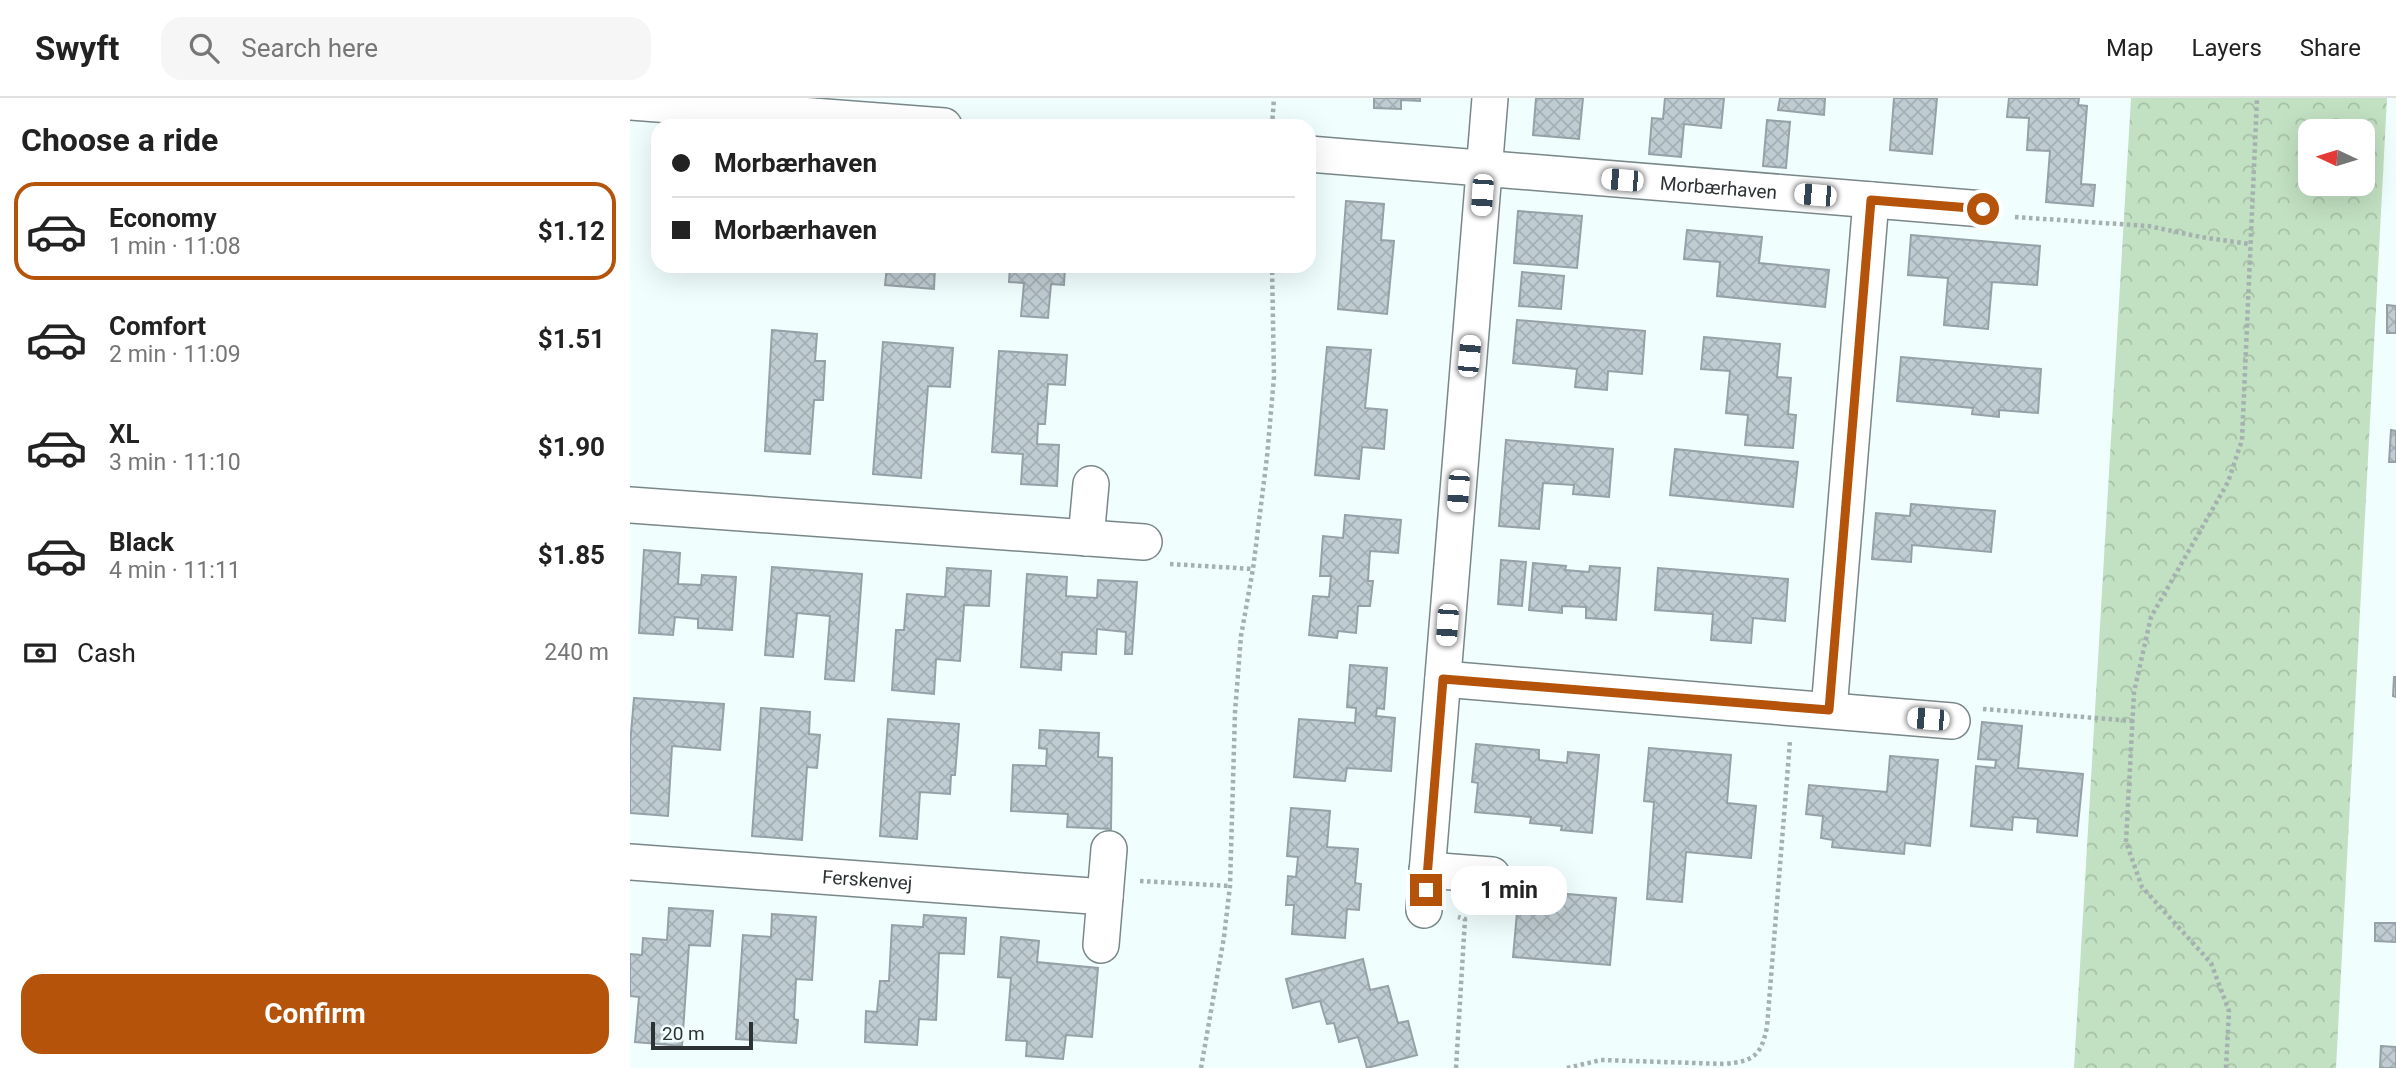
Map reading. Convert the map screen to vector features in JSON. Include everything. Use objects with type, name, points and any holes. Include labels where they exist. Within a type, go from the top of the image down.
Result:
[{"type":"street","points":[[1424,910],[1490,98]]},
{"type":"street","points":[[630,102],[852,119]]},
{"type":"street","name":"Morbærhaven","points":[[1316,155],[1983,209]]},
{"type":"street","points":[[1829,710],[1871,200]]},
{"type":"street","points":[[1086,538],[1091,484]]},
{"type":"street","points":[[630,505],[1144,542]]},
{"type":"street","points":[[1443,679],[1952,721]]},
{"type":"street","points":[[1101,945],[1109,849]]},
{"type":"street","name":"Ferskenvej","points":[[630,862],[1105,897]]},
{"type":"street","points":[[1427,870],[1492,875]]},
{"type":"path","points":[[1272,119],[1274,98]]},
{"type":"path","points":[[2226,1068],[2230,1011],[2211,963],[2142,887],[2126,842],[2134,692],[2151,617],[2228,482],[2242,440],[2257,98]]},
{"type":"path","points":[[1983,209],[1992,215],[2148,226],[2250,244]]},
{"type":"path","points":[[1201,1068],[1230,886],[1236,699],[1241,636],[1253,569],[1274,377],[1272,273]]},
{"type":"path","points":[[1144,542],[1151,563],[1253,569]]},
{"type":"path","points":[[1567,1068],[1601,1060],[1724,1065],[1741,1063],[1763,1048],[1767,1027],[1792,708]]},
{"type":"path","points":[[1952,721],[1959,708],[2133,721]]},
{"type":"path","points":[[1105,897],[1126,880],[1230,886]]},
{"type":"path","points":[[1424,910],[1465,919],[1456,1068]]},
{"type":"green space","points":[[2131,98],[2387,98],[2336,1068],[2074,1068]]},
{"type":"building","points":[[1374,98],[1420,98],[1420,101],[1401,100],[1401,109],[1374,108]]},
{"type":"building","points":[[1536,98],[1583,98],[1579,139],[1533,135]]},
{"type":"building","points":[[1665,98],[1724,98],[1721,128],[1684,124],[1681,157],[1649,154],[1652,118],[1663,119]]},
{"type":"building","points":[[1780,98],[1825,98],[1824,115],[1778,110]]},
{"type":"building","points":[[1894,98],[1937,98],[1932,154],[1890,150]]},
{"type":"building","points":[[2009,98],[2079,98],[2078,105],[2087,106],[2081,184],[2095,185],[2093,206],[2046,202],[2050,151],[2027,150],[2029,118],[2007,117]]},
{"type":"building","points":[[1767,120],[1790,122],[1786,168],[1763,166]]},
{"type":"building","points":[[1346,201],[1384,204],[1381,240],[1394,241],[1387,314],[1338,309]]},
{"type":"building","points":[[1518,211],[1582,216],[1577,268],[1514,263]]},
{"type":"building","points":[[1687,230],[1762,237],[1759,263],[1829,270],[1825,307],[1717,296],[1720,262],[1684,259]]},
{"type":"building","points":[[1911,235],[2040,246],[2037,285],[1992,282],[1988,329],[1944,325],[1948,278],[1908,275]]},
{"type":"building","points":[[1522,272],[1564,276],[1561,309],[1519,306]]},
{"type":"building","points":[[886,273],[935,273],[934,289],[885,285]]},
{"type":"building","points":[[1010,273],[1065,273],[1064,285],[1051,284],[1048,318],[1021,316],[1024,283],[1009,282]]},
{"type":"building","points":[[2387,305],[2396,306],[2396,333],[2387,333]]},
{"type":"building","points":[[1517,320],[1645,331],[1642,374],[1608,371],[1607,390],[1575,387],[1577,369],[1513,363]]},
{"type":"building","points":[[772,330],[817,334],[815,361],[825,361],[823,400],[814,400],[810,454],[765,451]]},
{"type":"building","points":[[1704,337],[1780,344],[1777,377],[1791,378],[1788,414],[1796,415],[1793,448],[1745,445],[1748,415],[1726,413],[1730,371],[1701,369]]},
{"type":"building","points":[[883,342],[953,348],[950,387],[928,386],[921,478],[873,474]]},
{"type":"building","points":[[1327,347],[1371,350],[1365,408],[1387,410],[1384,449],[1362,447],[1359,479],[1315,475]]},
{"type":"building","points":[[999,351],[1067,355],[1065,385],[1048,384],[1045,424],[1038,424],[1037,444],[1059,445],[1057,486],[1021,484],[1023,454],[992,452]]},
{"type":"building","points":[[1901,357],[2041,369],[2038,413],[1999,410],[1999,417],[1972,414],[1973,408],[1897,401]]},
{"type":"building","points":[[2391,430],[2396,431],[2396,462],[2389,462]]},
{"type":"building","points":[[1506,440],[1613,449],[1609,497],[1573,494],[1574,485],[1543,483],[1539,529],[1499,526]]},
{"type":"building","points":[[1675,449],[1798,462],[1793,507],[1670,495]]},
{"type":"building","points":[[1911,504],[1995,511],[1991,552],[1912,545],[1911,562],[1872,559],[1876,513],[1910,516]]},
{"type":"building","points":[[1345,515],[1401,520],[1398,553],[1370,551],[1368,581],[1373,581],[1370,606],[1358,606],[1356,633],[1338,631],[1337,638],[1309,635],[1313,596],[1329,597],[1331,576],[1320,576],[1323,536],[1343,538]]},
{"type":"building","points":[[644,550],[680,553],[678,584],[701,585],[702,575],[736,577],[732,630],[698,628],[698,619],[675,617],[673,635],[639,633]]},
{"type":"building","points":[[1501,560],[1526,562],[1522,606],[1498,604]]},
{"type":"building","points":[[1533,563],[1566,566],[1565,570],[1589,572],[1590,566],[1620,568],[1616,620],[1586,618],[1586,607],[1562,606],[1562,613],[1529,610]]},
{"type":"building","points":[[772,567],[862,574],[854,681],[825,679],[830,616],[797,613],[793,657],[765,655]]},
{"type":"building","points":[[947,568],[991,571],[989,606],[964,605],[960,661],[936,659],[934,694],[892,690],[896,630],[904,630],[907,594],[945,597]]},
{"type":"building","points":[[1658,568],[1788,579],[1785,621],[1753,618],[1751,643],[1711,640],[1713,614],[1655,610]]},
{"type":"building","points":[[1027,574],[1067,577],[1066,596],[1097,598],[1098,580],[1137,582],[1132,654],[1125,654],[1126,632],[1097,629],[1096,654],[1062,652],[1061,670],[1021,667]]},
{"type":"building","points":[[1350,665],[1387,668],[1384,709],[1377,708],[1376,716],[1395,718],[1391,771],[1347,768],[1345,781],[1294,777],[1299,719],[1355,723],[1356,708],[1347,707]]},
{"type":"building","points":[[2396,677],[2396,697],[2393,696]]},
{"type":"building","points":[[634,698],[724,704],[720,750],[672,746],[668,816],[630,813],[630,745]]},
{"type":"building","points":[[761,708],[810,712],[809,734],[820,735],[817,768],[807,767],[802,840],[752,836]]},
{"type":"building","points":[[888,719],[959,724],[955,775],[951,775],[950,794],[920,792],[917,839],[880,836]]},
{"type":"building","points":[[1982,722],[2022,726],[2018,768],[2083,774],[2077,836],[2037,832],[2038,819],[2013,817],[2012,830],[1971,826],[1976,766],[1995,768],[1996,760],[1978,759]]},
{"type":"building","points":[[1040,730],[1099,733],[1098,757],[1112,758],[1111,829],[1067,827],[1068,814],[1011,811],[1013,765],[1046,766],[1047,749],[1039,748]]},
{"type":"building","points":[[1476,744],[1539,750],[1539,760],[1567,763],[1568,752],[1599,755],[1592,833],[1561,830],[1562,826],[1530,823],[1531,817],[1475,812],[1478,783],[1472,782]]},
{"type":"building","points":[[1649,748],[1731,755],[1727,803],[1756,806],[1751,858],[1686,852],[1682,902],[1647,899],[1654,802],[1644,801]]},
{"type":"building","points":[[1890,756],[1938,760],[1930,846],[1905,843],[1904,854],[1832,847],[1833,840],[1821,838],[1823,816],[1806,814],[1809,785],[1887,792]]},
{"type":"building","points":[[1291,808],[1330,811],[1327,847],[1358,849],[1355,883],[1361,884],[1359,910],[1347,909],[1345,938],[1292,934],[1294,905],[1286,905],[1288,876],[1296,877],[1298,857],[1287,856]]},
{"type":"building","points":[[1519,890],[1616,898],[1610,965],[1513,957]]},
{"type":"building","points":[[669,908],[713,911],[710,946],[689,945],[682,1046],[635,1042],[639,997],[630,996],[630,954],[642,955],[643,938],[667,940]]},
{"type":"building","points":[[772,914],[816,917],[812,980],[796,979],[796,1043],[736,1039],[743,935],[771,937]]},
{"type":"building","points":[[924,915],[966,918],[964,954],[939,953],[936,1020],[919,1019],[917,1045],[865,1042],[866,1011],[877,1012],[880,981],[889,981],[892,925],[923,927]]},
{"type":"building","points":[[2375,923],[2396,923],[2396,942],[2375,941]]},
{"type":"building","points":[[1001,937],[1039,941],[1037,962],[1098,968],[1092,1037],[1066,1035],[1063,1059],[1026,1056],[1027,1041],[1006,1040],[1011,978],[998,977]]},
{"type":"building","points":[[1363,959],[1370,990],[1388,986],[1398,1023],[1408,1021],[1417,1055],[1367,1068],[1358,1037],[1339,1042],[1334,1023],[1327,1024],[1320,1001],[1293,1008],[1286,979]]},
{"type":"building","points":[[2381,1046],[2396,1047],[2396,1068],[2380,1068]]},
{"type":"route","points":[[1426,890],[1443,679],[1829,710],[1871,200],[1983,209]]}]
